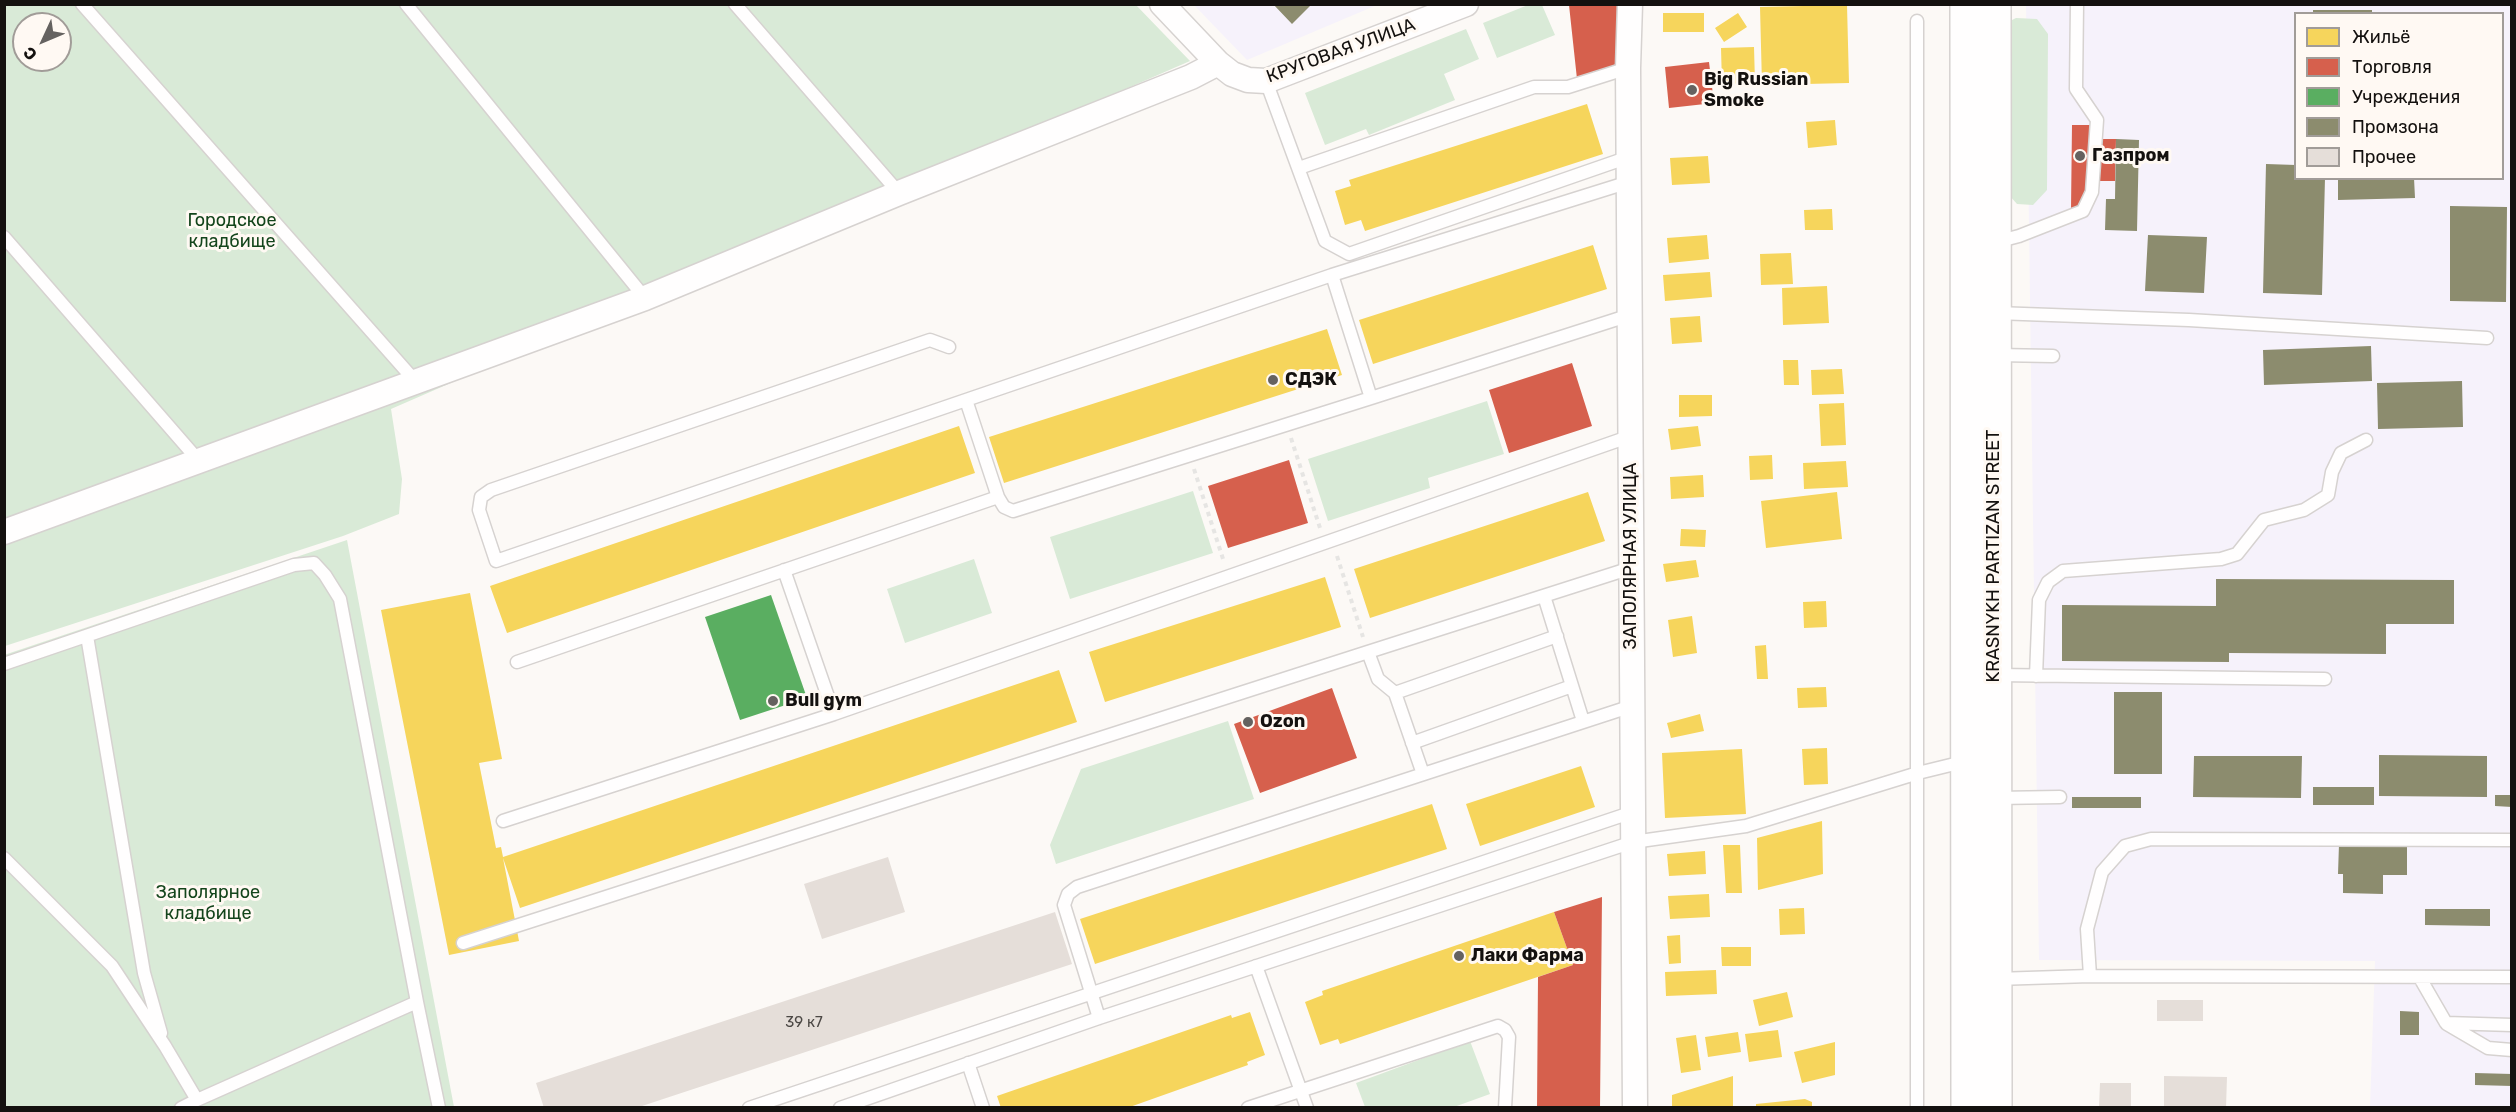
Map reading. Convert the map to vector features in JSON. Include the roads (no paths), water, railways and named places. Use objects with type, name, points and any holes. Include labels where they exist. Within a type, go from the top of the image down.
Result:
[{"type":"main road","name":"KRASNYKH PARTIZAN STREET","points":[[1967,4],[1968,1107]]},
{"type":"main road","name":"KRASNYKH PARTIZAN STREET","points":[[1994,4],[1995,1107]]},
{"type":"street","name":"КРУГОВАЯ УЛИЦА","points":[[1162,4],[1218,63],[1240,77],[1266,81],[1466,4]]},
{"type":"street","name":"ЗАПОЛЯРНАЯ УЛИЦА","points":[[1630,4],[1628,68],[1635,1107]]},
{"type":"street","points":[[4,532],[645,298],[899,193],[1191,77],[1218,63]]},
{"type":"lane","points":[[81,4],[416,382]]},
{"type":"lane","points":[[406,4],[645,298]]},
{"type":"lane","points":[[735,4],[899,193]]},
{"type":"lane","points":[[1994,243],[2019,236],[2083,211],[2092,192],[2097,120],[2076,89],[2077,4]]},
{"type":"lane","points":[[1917,21],[1917,1107]]},
{"type":"lane","points":[[1299,168],[1534,87],[1568,87],[1628,68]]},
{"type":"lane","points":[[1266,81],[1325,240],[1349,254],[1629,158]]},
{"type":"lane","points":[[949,346],[930,340],[491,490],[481,497],[478,510],[496,561],[1332,275],[1629,182]]},
{"type":"lane","points":[[4,237],[200,461]]},
{"type":"lane","points":[[1332,275],[1371,398]]},
{"type":"lane","points":[[1994,313],[2201,321],[2487,338]]},
{"type":"lane","points":[[966,400],[998,497],[1004,507],[1013,511],[1022,510],[1630,315]]},
{"type":"lane","points":[[1994,355],[2053,356]]},
{"type":"lane","points":[[503,820],[834,714],[1630,436]]},
{"type":"lane","points":[[2036,676],[2039,600],[2048,582],[2063,572],[2222,560],[2237,554],[2264,520],[2304,510],[2328,495],[2332,471],[2341,453],[2366,440]]},
{"type":"lane","points":[[517,662],[998,497]]},
{"type":"lane","points":[[4,664],[294,565],[314,563],[325,575],[340,599],[439,1107]]},
{"type":"lane","points":[[463,943],[1631,567]]},
{"type":"lane","points":[[784,570],[834,714]]},
{"type":"lane","points":[[1545,596],[1583,721]]},
{"type":"lane","points":[[87,636],[144,973],[165,1046]]},
{"type":"lane","points":[[1395,693],[1557,636]]},
{"type":"lane","points":[[1368,652],[1378,679],[1395,693],[1423,774]]},
{"type":"lane","points":[[1994,675],[2325,679]]},
{"type":"lane","points":[[1412,743],[1572,686]]},
{"type":"lane","points":[[1099,1018],[1064,905],[1068,894],[1077,887],[1632,706]]},
{"type":"lane","points":[[840,1107],[1099,1018],[1633,842],[1746,826],[1968,760]]},
{"type":"lane","points":[[1995,798],[2060,797]]},
{"type":"lane","points":[[749,1107],[1633,812]]},
{"type":"lane","points":[[2090,976],[2087,929],[2099,884],[2102,873],[2125,846],[2151,839],[2511,840]]},
{"type":"lane","points":[[4,858],[112,966],[165,1046],[197,1100]]},
{"type":"lane","points":[[1256,966],[1307,1107]]},
{"type":"lane","points":[[1995,979],[2090,976],[2511,977]]},
{"type":"lane","points":[[2420,978],[2446,1023],[2488,1048],[2511,1050]]},
{"type":"lane","points":[[180,1107],[417,1002]]},
{"type":"lane","points":[[2446,1023],[2511,1025]]},
{"type":"lane","points":[[1248,1107],[1498,1026],[1505,1030],[1509,1037],[1505,1107]]},
{"type":"lane","points":[[968,1063],[983,1107]]},
{"type":"place","name":"Big Russian Smoke","points":[[1692,90]]},
{"type":"place","name":"Газпром","points":[[2080,156]]},
{"type":"place","name":"СДЭК","points":[[1273,380]]},
{"type":"place","name":"Bull gym","points":[[773,701]]},
{"type":"place","name":"Ozon","points":[[1248,722]]},
{"type":"place","name":"Лаки Фарма","points":[[1459,956]]},
{"type":"park label","name":"Городское кладбище","points":[[232,231]]},
{"type":"park label","name":"Заполярное кладбище","points":[[208,903]]}]
